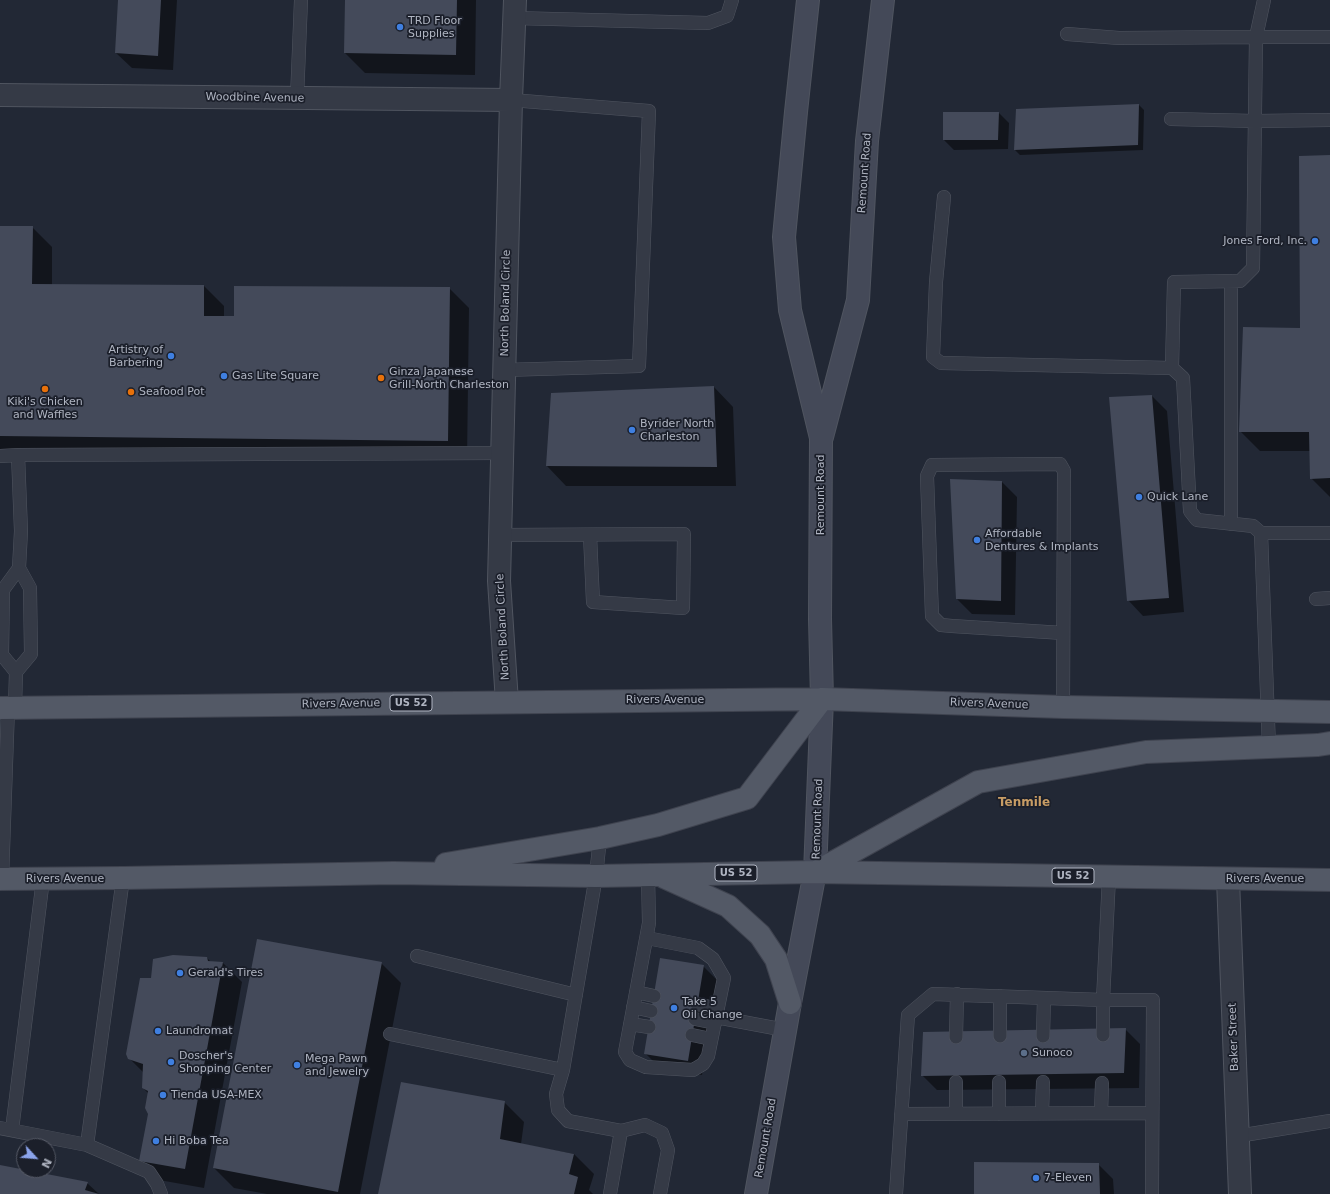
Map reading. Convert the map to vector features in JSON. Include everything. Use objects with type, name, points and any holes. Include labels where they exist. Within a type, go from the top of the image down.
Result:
[{"type":"main road","name":"Remount Road","points":[[756,1194],[790,1003],[816,872],[822,699],[820,619],[821,438],[790,310],[784,237],[808,0]]},
{"type":"main road","name":"Remount Road","points":[[821,438],[858,300],[867,141],[883,0]]},
{"type":"main road","name":"Rivers Avenue","points":[[8,708],[822,699],[1063,707],[1330,712]]},
{"type":"main road","points":[[393,873],[600,838],[658,826],[747,798],[822,699]]},
{"type":"main road","points":[[816,872],[978,782],[1146,752],[1318,745],[1330,743]]},
{"type":"main road","name":"Rivers Avenue","points":[[1,879],[393,873],[596,876],[816,872],[1330,880]]},
{"type":"main road","points":[[653,875],[728,906],[746,921],[760,935],[776,959],[790,1003]]},
{"type":"street","name":"North Boland Circle","points":[[507,702],[499,581],[514,9]]},
{"type":"street","name":"Woodbine Avenue","points":[[0,95],[511,100]]},
{"type":"street","name":"Baker Street","points":[[1228,879],[1240,1194]]},
{"type":"lane","points":[[297,98],[301,0]]},
{"type":"lane","points":[[514,9],[708,24],[727,16],[732,0]]},
{"type":"lane","points":[[1172,368],[1174,282],[1240,281],[1253,268],[1256,36],[1264,0]]},
{"type":"lane","points":[[1067,34],[1119,38],[1256,36],[1330,37]]},
{"type":"lane","points":[[504,370],[639,366],[649,111],[511,100]]},
{"type":"lane","points":[[1171,119],[1255,121],[1330,120]]},
{"type":"lane","points":[[944,197],[936,282],[933,357],[941,363],[1172,368],[1183,378],[1190,512],[1197,520],[1253,526],[1261,533],[1330,533]]},
{"type":"lane","points":[[1231,281],[1231,524]]},
{"type":"lane","points":[[0,456],[502,453]]},
{"type":"lane","points":[[1,879],[8,708],[16,672],[31,654],[30,588],[19,568],[21,531],[18,456]]},
{"type":"lane","points":[[1063,633],[941,625],[932,616],[927,476],[932,465],[1060,464],[1064,471],[1063,707]]},
{"type":"lane","points":[[1261,533],[1269,747]]},
{"type":"lane","points":[[500,535],[684,534],[683,608],[593,602],[590,535]]},
{"type":"lane","points":[[16,672],[2,655],[3,590],[19,568]]},
{"type":"lane","points":[[1316,599],[1330,598]]},
{"type":"lane","points":[[600,838],[596,876],[576,995],[563,1070],[556,1094],[558,1110],[568,1121],[621,1130],[645,1125],[662,1133],[668,1150],[660,1194]]},
{"type":"lane","points":[[647,938],[698,948],[713,959],[724,978],[708,1056],[703,1064],[693,1070],[646,1067],[630,1060],[624,1052],[647,938],[653,875]]},
{"type":"lane","points":[[1103,1034],[1103,1000],[1109,877]]},
{"type":"lane","points":[[87,1145],[123,878]]},
{"type":"lane","points":[[43,879],[6,1129],[87,1145],[149,1172],[157,1184],[161,1194]]},
{"type":"lane","points":[[417,956],[576,995]]},
{"type":"lane","points":[[636,992],[654,996]]},
{"type":"lane","points":[[896,1194],[908,1015],[933,994],[1103,1000],[1153,1000],[1152,1194]]},
{"type":"lane","points":[[956,1037],[957,994]]},
{"type":"lane","points":[[1000,996],[1000,1036]]},
{"type":"lane","points":[[1043,1036],[1044,998]]},
{"type":"lane","points":[[697,1004],[716,1016]]},
{"type":"lane","points":[[633,1007],[651,1011]]},
{"type":"lane","points":[[695,1019],[716,1016],[785,1030]]},
{"type":"lane","points":[[630,1024],[649,1027]]},
{"type":"lane","points":[[390,1034],[563,1070]]},
{"type":"lane","points":[[692,1035],[711,1039]]},
{"type":"lane","points":[[956,1082],[956,1113]]},
{"type":"lane","points":[[999,1114],[1000,1082]]},
{"type":"lane","points":[[1042,1082],[1042,1113]]},
{"type":"lane","points":[[1101,1113],[1102,1082]]},
{"type":"lane","points":[[901,1114],[1152,1113]]},
{"type":"lane","points":[[1238,1136],[1330,1121]]},
{"type":"lane","points":[[610,1194],[621,1130]]},
{"type":"building","points":[[118,0],[161,0],[158,56],[115,53]]},
{"type":"building","name":"TRD Floor Supplies","points":[[345,0],[457,0],[456,55],[344,53]]},
{"type":"building","points":[[1139,104],[1138,145],[1014,150],[1016,109]]},
{"type":"building","points":[[943,112],[999,112],[998,140],[943,140]]},
{"type":"building","name":"Jones Ford, Inc.","points":[[1330,155],[1330,478],[1310,479],[1309,432],[1239,432],[1243,327],[1300,328],[1299,156]]},
{"type":"building","name":"Gas Lite Square","points":[[0,226],[33,226],[32,284],[204,285],[204,316],[234,316],[234,286],[450,287],[448,441],[0,436]]},
{"type":"building","name":"Byrider North Charleston","points":[[714,386],[717,467],[546,466],[551,393]]},
{"type":"building","name":"Quick Lane","points":[[1152,395],[1169,598],[1127,601],[1109,397]]},
{"type":"building","name":"Affordable Dentures & Implants","points":[[950,479],[1002,481],[1001,601],[956,599]]},
{"type":"building","name":"Mega Pawn and Jewelry","points":[[257,939],[382,962],[338,1192],[213,1168]]},
{"type":"building","name":"Doscher's Shopping Center","points":[[173,955],[207,957],[208,961],[223,962],[185,1169],[139,1161],[148,1114],[145,1108],[148,1091],[142,1088],[143,1064],[128,1059],[126,1054],[140,978],[151,978],[153,959]]},
{"type":"building","name":"Take 5 Oil Change","points":[[660,958],[704,965],[688,1061],[644,1054]]},
{"type":"building","name":"Sunoco","points":[[1126,1028],[1124,1073],[921,1076],[923,1032]]},
{"type":"building","points":[[401,1082],[505,1101],[500,1139],[574,1154],[569,1174],[578,1177],[574,1194],[378,1194]]},
{"type":"building","name":"7-Eleven","points":[[974,1162],[1099,1163],[1100,1194],[974,1194]]},
{"type":"building","points":[[0,1165],[16,1168],[16,1178],[56,1178],[56,1176],[88,1182],[85,1190],[99,1194],[0,1194]]},
{"type":"place","name":"TRD Floor Supplies","points":[[400,27]]},
{"type":"place","name":"Jones Ford, Inc.","points":[[1315,241]]},
{"type":"place","name":"Artistry of Barbering","points":[[171,356]]},
{"type":"place","name":"Gas Lite Square","points":[[224,376]]},
{"type":"place","name":"Ginza Japanese Grill-North Charleston","points":[[381,378]]},
{"type":"place","name":"Kiki's Chicken and Waffles","points":[[45,389]]},
{"type":"place","name":"Seafood Pot","points":[[131,392]]},
{"type":"place","name":"Byrider North Charleston","points":[[632,430]]},
{"type":"place","name":"Quick Lane","points":[[1139,497]]},
{"type":"place","name":"Affordable Dentures & Implants","points":[[977,540]]},
{"type":"place","name":"Gerald's Tires","points":[[180,973]]},
{"type":"place","name":"Take 5 Oil Change","points":[[674,1008]]},
{"type":"place","name":"Laundromat","points":[[158,1031]]},
{"type":"place","name":"Sunoco","points":[[1024,1053]]},
{"type":"place","name":"Doscher's Shopping Center","points":[[171,1062]]},
{"type":"place","name":"Mega Pawn and Jewelry","points":[[297,1065]]},
{"type":"place","name":"Tienda USA-MEX","points":[[163,1095]]},
{"type":"place","name":"Hi Boba Tea","points":[[156,1141]]},
{"type":"place","name":"7-Eleven","points":[[1036,1178]]},
{"type":"district","name":"Tenmile","points":[[1024,803]]}]
